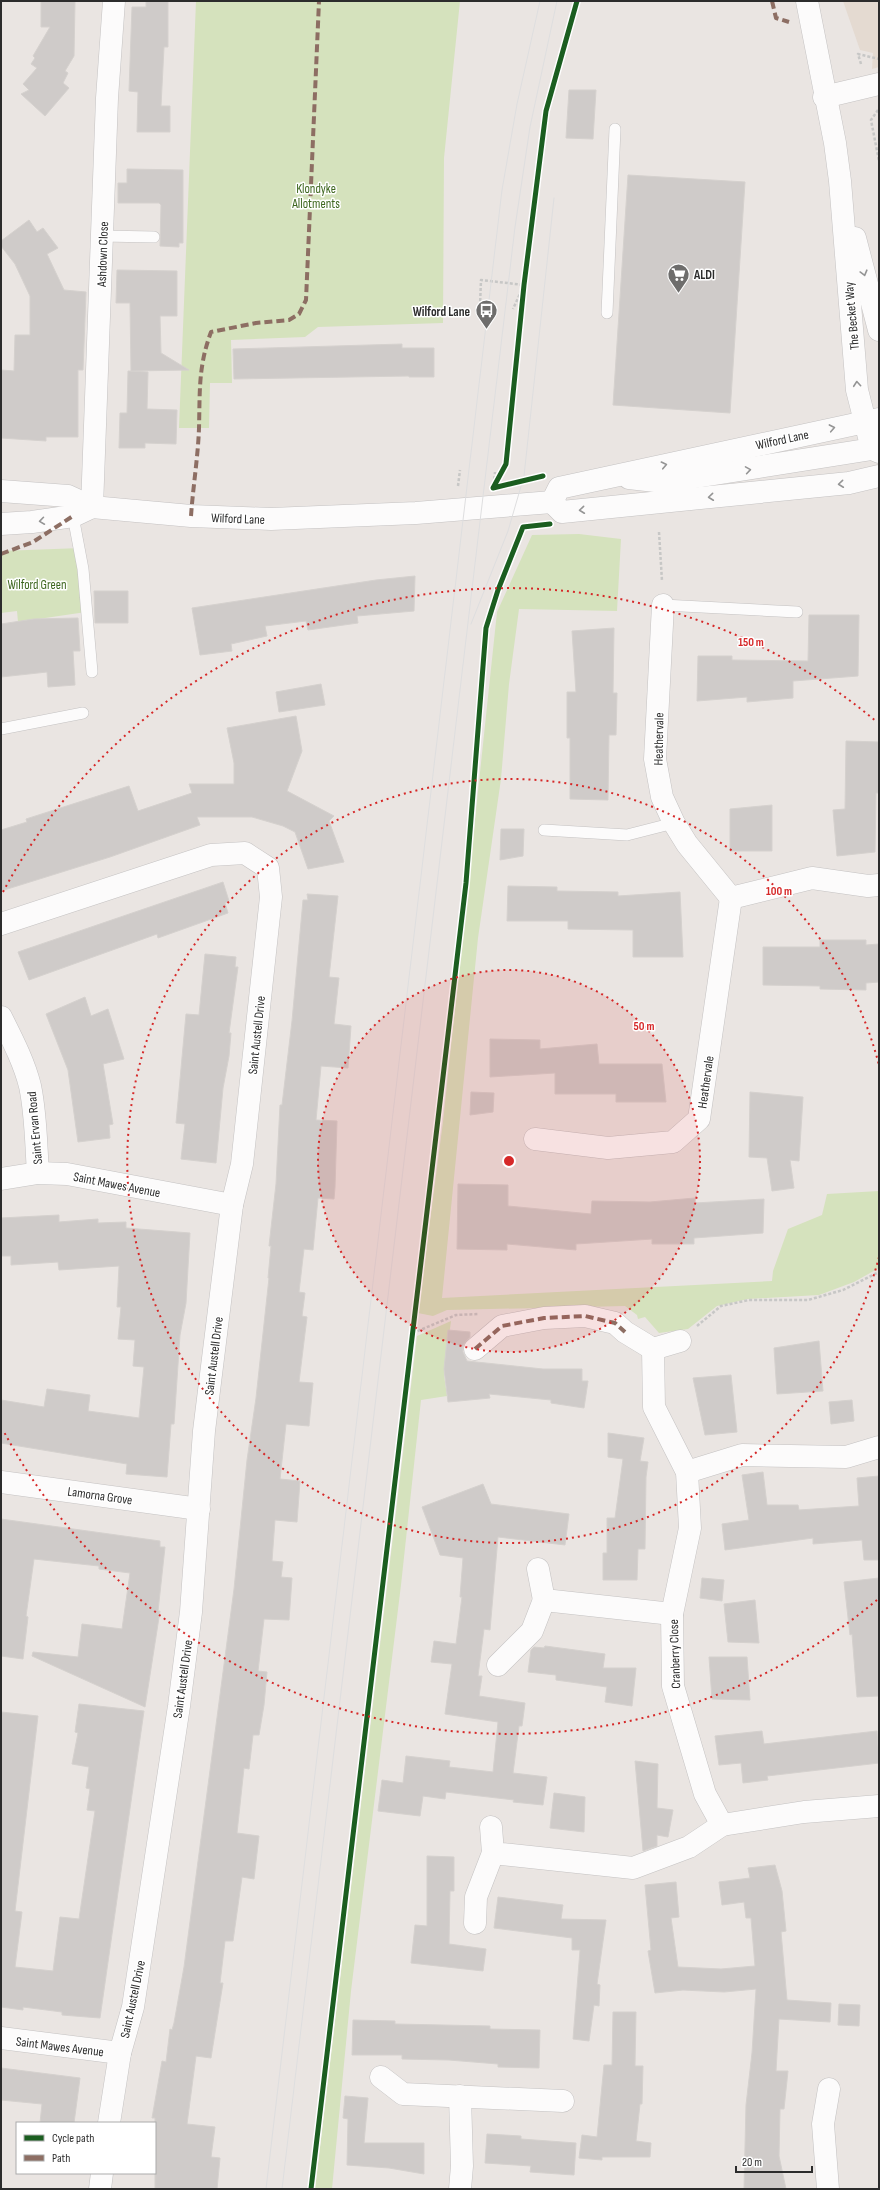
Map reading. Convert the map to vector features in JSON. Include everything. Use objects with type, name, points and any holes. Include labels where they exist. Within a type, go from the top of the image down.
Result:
[{"type":"street","name":"Ashdown Close","points":[[83,512],[102,236],[107,98],[114,1]]},
{"type":"street","name":"The Becket Way","points":[[807,1],[824,97],[835,143],[840,181],[857,390],[874,423],[876,451]]},
{"type":"street","points":[[824,97],[879,84]]},
{"type":"street","name":"The Becket Way","points":[[840,181],[879,330]]},
{"type":"street","name":"Wilford Lane","points":[[1,524],[32,522],[83,512],[271,519],[416,514],[552,502],[559,488],[874,423]]},
{"type":"street","points":[[612,476],[664,482],[876,451]]},
{"type":"street","points":[[552,502],[562,512],[849,483],[879,476]]},
{"type":"street","name":"Wilford Lane","points":[[1,491],[68,496],[83,512]]},
{"type":"street","name":"Heathervale","points":[[535,1140],[608,1148],[673,1142],[699,1119],[731,898],[687,844],[674,823],[662,797],[655,759],[663,605]]},
{"type":"street","name":"Saint Austell Drive","points":[[1,924],[211,855],[245,853],[268,868],[271,897],[242,1164],[232,1205],[204,1431],[191,1612],[178,1714],[133,2008],[120,2053],[109,2122]]},
{"type":"street","points":[[731,898],[812,878],[868,886],[879,885]]},
{"type":"street","name":"Saint Ervan Road","points":[[1,1017],[15,1045],[30,1086],[38,1173]]},
{"type":"street","name":"Saint Mawes Avenue","points":[[1,1179],[38,1173],[67,1174],[232,1205]]},
{"type":"street","points":[[475,1349],[502,1326],[544,1318],[585,1316],[615,1323],[625,1332],[652,1349],[680,1342]]},
{"type":"street","name":"Cranberry Close","points":[[652,1349],[654,1407],[687,1472],[690,1528],[672,1614],[673,1686],[705,1794],[722,1826]]},
{"type":"street","points":[[687,1472],[742,1456],[846,1457],[879,1447]]},
{"type":"street","name":"Lamorna Grove","points":[[1,1482],[199,1509]]},
{"type":"street","points":[[498,1665],[532,1631],[544,1600],[538,1569]]},
{"type":"street","points":[[544,1600],[672,1614]]},
{"type":"street","points":[[493,1853],[633,1868],[689,1847],[722,1826],[804,1812],[879,1806]]},
{"type":"street","points":[[475,1923],[476,1897],[493,1853],[491,1827]]},
{"type":"street","name":"Saint Mawes Avenue","points":[[1,2038],[120,2053]]},
{"type":"street","points":[[381,2077],[403,2094],[563,2101]]},
{"type":"street","points":[[828,2189],[823,2124],[829,2089]]},
{"type":"street","points":[[460,2096],[462,2166],[460,2189]]},
{"type":"street","points":[[100,2189],[102,2174]]},
{"type":"lane","points":[[607,313],[615,130]]},
{"type":"lane","points":[[102,236],[154,237]]},
{"type":"lane","points":[[83,512],[83,569],[92,672]]},
{"type":"lane","points":[[663,605],[797,612]]},
{"type":"lane","points":[[1,729],[83,713]]},
{"type":"lane","points":[[544,830],[627,835],[674,823]]},
{"type":"path","points":[[879,108],[871,120],[879,161]]},
{"type":"path","points":[[480,306],[481,280],[524,285],[513,308]]},
{"type":"path","points":[[494,485],[495,472]]},
{"type":"path","points":[[659,532],[663,605]]},
{"type":"path","points":[[680,1342],[721,1306],[749,1300],[808,1300],[843,1290],[879,1272]]},
{"type":"shaded area","points":[[843,1],[879,1],[879,67],[872,69],[873,53],[860,50]]},
{"type":"green space","name":"Klondyke Allotments","points":[[196,1],[460,1],[444,158],[443,323],[318,327],[305,337],[231,340],[232,383],[210,383],[209,428],[179,428]]},
{"type":"green space","points":[[579,534],[621,539],[617,611],[519,609],[509,684],[501,779],[478,938],[442,1298],[772,1281],[773,1271],[788,1229],[822,1215],[827,1194],[879,1191],[879,1268],[854,1282],[819,1295],[748,1299],[717,1306],[688,1329],[659,1333],[645,1317],[638,1319],[637,1315],[625,1306],[447,1310],[433,1316],[418,1313],[443,1122],[497,612],[532,535]]},
{"type":"green space","name":"Wilford Green","points":[[81,548],[86,612],[18,622],[17,611],[1,613],[1,551]]},
{"type":"green space","points":[[451,1321],[444,1375],[447,1396],[421,1400],[401,1585],[351,1991],[332,2189],[315,2189],[417,1336]]},
{"type":"building","points":[[41,1],[75,1],[74,56],[65,71],[68,73],[63,83],[69,88],[45,116],[21,94],[29,90],[23,84],[37,68],[31,64],[35,58],[33,56],[50,27],[41,27]]},
{"type":"building","points":[[146,1],[168,1],[168,47],[164,47],[161,106],[170,106],[170,132],[137,132],[138,92],[129,91],[132,7],[146,7]]},
{"type":"building","points":[[569,90],[596,90],[593,139],[566,138]]},
{"type":"building","points":[[127,169],[183,170],[183,243],[179,243],[179,247],[160,246],[161,205],[159,203],[118,203],[118,183],[127,183]]},
{"type":"building","name":"ALDI","points":[[628,175],[745,182],[730,413],[613,405]]},
{"type":"building","points":[[29,220],[37,232],[43,228],[58,248],[47,254],[64,290],[86,292],[83,370],[78,370],[78,437],[46,437],[46,441],[1,438],[1,370],[14,371],[15,335],[30,335],[30,296],[15,264],[1,246],[1,241]]},
{"type":"building","points":[[117,270],[177,271],[177,316],[160,316],[161,353],[189,370],[131,371],[130,303],[116,303]]},
{"type":"building","points":[[402,344],[402,348],[434,348],[434,377],[409,376],[234,379],[233,349]]},
{"type":"building","points":[[128,371],[148,372],[147,409],[177,410],[176,444],[145,443],[145,448],[119,448],[120,413],[127,413]]},
{"type":"building","points":[[415,576],[414,611],[357,616],[358,623],[308,630],[306,621],[265,626],[267,636],[231,644],[232,651],[200,655],[192,608],[376,580]]},
{"type":"building","points":[[94,591],[128,591],[128,623],[95,623]]},
{"type":"building","points":[[809,615],[859,615],[858,676],[793,681],[793,698],[747,702],[747,697],[697,701],[698,656],[732,656],[732,660],[808,661]]},
{"type":"building","points":[[78,618],[80,651],[73,651],[75,685],[48,687],[47,672],[1,677],[1,624],[34,619]]},
{"type":"building","points":[[614,628],[613,693],[617,693],[616,735],[609,735],[608,800],[570,799],[570,738],[567,738],[567,692],[576,692],[572,631]]},
{"type":"building","points":[[321,684],[325,705],[279,712],[276,692]]},
{"type":"building","points":[[296,716],[302,751],[287,791],[334,816],[329,821],[344,862],[308,869],[295,832],[283,826],[252,817],[197,817],[200,825],[110,857],[1,891],[1,830],[27,822],[26,819],[129,786],[138,811],[192,793],[189,784],[234,784],[234,763],[227,728]]},
{"type":"building","points":[[846,741],[879,742],[879,793],[876,793],[875,852],[837,856],[833,810],[845,809]]},
{"type":"building","points":[[772,805],[772,851],[730,851],[730,809]]},
{"type":"building","points":[[501,829],[524,829],[523,856],[500,860]]},
{"type":"building","points":[[223,882],[229,901],[225,903],[228,913],[158,938],[157,934],[29,980],[18,952]]},
{"type":"building","points":[[508,886],[557,887],[557,891],[618,892],[618,896],[680,892],[683,957],[633,957],[633,930],[568,929],[568,921],[507,921]]},
{"type":"building","points":[[307,894],[338,896],[329,977],[339,978],[334,1024],[351,1026],[348,1068],[321,1066],[316,1120],[337,1121],[335,1187],[334,1199],[318,1198],[313,1250],[304,1249],[299,1292],[305,1293],[302,1316],[307,1317],[299,1382],[313,1383],[309,1426],[286,1424],[280,1479],[300,1481],[297,1522],[275,1520],[272,1561],[283,1562],[281,1577],[292,1578],[289,1620],[264,1619],[258,1671],[267,1672],[264,1705],[259,1735],[253,1735],[249,1769],[244,1768],[237,1833],[259,1836],[254,1879],[242,1877],[233,1941],[225,1941],[220,1983],[223,1983],[211,2058],[196,2056],[187,2124],[215,2127],[211,2157],[220,2158],[217,2189],[155,2189],[156,2122],[155,2118],[152,2118],[162,2061],[166,2062],[170,2029],[172,2030],[174,2023],[184,1967],[234,1589],[247,1460],[256,1398],[269,1278],[271,1246],[269,1246],[276,1184],[280,1105],[282,1105],[292,1021],[303,900],[308,900]]},
{"type":"building","points":[[820,940],[866,940],[866,945],[879,944],[879,982],[866,983],[866,990],[820,989],[820,986],[763,985],[763,947],[820,947]]},
{"type":"building","points":[[205,954],[236,957],[235,967],[238,967],[229,1033],[231,1033],[229,1056],[223,1088],[216,1163],[181,1159],[185,1124],[176,1123],[186,1014],[199,1015]]},
{"type":"building","points":[[85,997],[91,1016],[108,1009],[124,1059],[103,1064],[113,1124],[109,1125],[110,1138],[78,1142],[68,1070],[46,1014]]},
{"type":"building","points":[[490,1039],[540,1040],[540,1049],[597,1044],[599,1064],[662,1064],[666,1102],[616,1102],[616,1094],[555,1094],[555,1073],[490,1077]]},
{"type":"building","points":[[471,1092],[494,1093],[493,1112],[470,1115]]},
{"type":"building","points":[[750,1092],[803,1097],[799,1161],[790,1160],[794,1188],[772,1191],[767,1158],[749,1157]]},
{"type":"building","points":[[458,1184],[508,1185],[508,1206],[591,1214],[592,1201],[650,1202],[695,1198],[695,1203],[764,1199],[763,1233],[694,1238],[694,1244],[652,1244],[652,1239],[576,1244],[576,1250],[507,1244],[507,1250],[457,1249]]},
{"type":"building","points":[[59,1215],[59,1222],[98,1219],[98,1223],[126,1222],[126,1228],[190,1233],[186,1303],[180,1335],[174,1424],[171,1424],[167,1477],[126,1474],[127,1464],[1,1443],[1,1400],[44,1407],[47,1389],[90,1395],[88,1411],[139,1418],[144,1367],[133,1366],[135,1340],[118,1339],[121,1307],[117,1307],[119,1266],[59,1270],[58,1262],[11,1265],[11,1256],[1,1256],[1,1218]]},
{"type":"building","points":[[448,1330],[470,1332],[470,1337],[463,1345],[463,1352],[467,1361],[543,1369],[582,1369],[582,1381],[588,1381],[584,1408],[551,1403],[551,1400],[489,1394],[490,1398],[448,1402],[444,1369]]},
{"type":"building","points":[[819,1341],[823,1391],[777,1394],[774,1348]]},
{"type":"building","points":[[731,1375],[737,1432],[705,1435],[693,1378]]},
{"type":"building","points":[[852,1400],[854,1421],[831,1424],[829,1402]]},
{"type":"building","points":[[608,1433],[644,1438],[640,1461],[648,1462],[646,1477],[645,1549],[638,1549],[637,1580],[603,1580],[603,1553],[607,1553],[607,1518],[615,1518],[623,1459],[608,1457]]},
{"type":"building","points":[[763,1472],[767,1505],[798,1505],[799,1510],[859,1506],[857,1478],[879,1476],[879,1560],[864,1560],[862,1540],[813,1544],[813,1538],[725,1550],[722,1524],[749,1520],[742,1475]]},
{"type":"building","points":[[483,1484],[491,1504],[569,1514],[565,1545],[498,1537],[490,1630],[484,1629],[478,1676],[482,1676],[479,1696],[525,1703],[522,1726],[519,1726],[513,1773],[547,1777],[543,1805],[446,1792],[445,1799],[423,1796],[420,1816],[378,1811],[382,1780],[403,1783],[406,1756],[450,1761],[449,1767],[493,1772],[498,1722],[445,1714],[452,1664],[431,1662],[434,1641],[456,1644],[462,1597],[460,1597],[463,1558],[440,1555],[422,1507]]},
{"type":"building","points":[[1,1519],[160,1541],[160,1547],[165,1547],[158,1611],[160,1611],[145,1707],[32,1656],[33,1652],[78,1657],[82,1624],[122,1629],[130,1573],[99,1569],[99,1566],[34,1559],[26,1616],[28,1617],[23,1659],[1,1656]]},
{"type":"building","points":[[702,1578],[724,1580],[722,1601],[700,1598]]},
{"type":"building","points":[[879,1578],[879,1696],[857,1697],[852,1634],[850,1635],[844,1582]]},
{"type":"building","points":[[755,1600],[759,1643],[728,1642],[724,1604]]},
{"type":"building","points":[[545,1646],[605,1654],[603,1668],[636,1668],[632,1706],[605,1702],[607,1687],[556,1680],[556,1675],[528,1672],[531,1650],[534,1647],[544,1648]]},
{"type":"building","points":[[709,1657],[747,1657],[750,1700],[712,1699]]},
{"type":"building","points":[[79,1704],[144,1711],[100,2018],[62,2015],[62,2012],[23,2007],[23,2010],[1,2007],[1,1712],[38,1716],[15,1911],[22,1912],[15,1967],[53,1971],[60,1917],[79,1919],[95,1811],[87,1810],[90,1789],[86,1788],[89,1767],[72,1764],[78,1733],[75,1732]]},
{"type":"building","points":[[762,1731],[764,1744],[877,1731],[879,1763],[767,1776],[768,1780],[743,1783],[741,1763],[719,1765],[715,1736]]},
{"type":"building","points":[[635,1761],[658,1764],[657,1808],[673,1810],[668,1837],[657,1835],[657,1846],[643,1851]]},
{"type":"building","points":[[554,1793],[585,1797],[584,1832],[550,1828]]},
{"type":"building","points":[[427,1856],[454,1857],[454,1891],[450,1891],[449,1944],[486,1949],[483,1971],[411,1963],[415,1925],[427,1926]]},
{"type":"building","points":[[775,1865],[782,1891],[786,1931],[781,1932],[787,2000],[831,2003],[830,2022],[779,2019],[776,2071],[788,2071],[784,2109],[780,2109],[779,2156],[786,2189],[744,2189],[746,2105],[752,2053],[756,1989],[724,1992],[683,1990],[655,1993],[648,1951],[651,1950],[645,1885],[676,1882],[679,1917],[671,1918],[678,1967],[721,1969],[755,1966],[751,1918],[746,1918],[744,1902],[722,1905],[719,1882],[750,1878],[748,1868]]},
{"type":"building","points":[[498,1897],[563,1905],[561,1919],[606,1920],[597,1984],[600,1985],[599,2006],[594,2005],[589,2041],[573,2039],[580,1950],[572,1950],[572,1938],[494,1928]]},
{"type":"building","points":[[839,2004],[860,2005],[859,2026],[838,2025]]},
{"type":"building","points":[[613,2012],[636,2012],[635,2066],[643,2066],[642,2104],[640,2104],[636,2141],[651,2143],[650,2157],[602,2157],[602,2160],[579,2158],[582,2135],[597,2137],[604,2065],[612,2065]]},
{"type":"building","points":[[353,2020],[395,2021],[395,2024],[490,2026],[490,2029],[540,2030],[539,2068],[498,2067],[498,2064],[449,2060],[402,2059],[402,2055],[352,2055]]},
{"type":"building","points":[[1,2068],[80,2078],[74,2122],[40,2122],[42,2104],[1,2100]]},
{"type":"building","points":[[345,2096],[368,2098],[364,2143],[424,2143],[424,2174],[389,2168],[347,2165],[348,2119],[343,2118]]},
{"type":"building","points":[[487,2134],[521,2136],[521,2139],[576,2143],[574,2175],[530,2172],[531,2166],[485,2163]]},
{"type":"tram line","points":[[266,2189],[502,190],[517,104],[540,1]]},
{"type":"tram line","points":[[282,2189],[515,227],[530,127],[557,1]]},
{"type":"tram line","points":[[471,624],[508,531],[524,476],[554,198]]},
{"type":"marked path","points":[[191,516],[198,439],[200,380],[204,357],[211,332],[256,323],[289,320],[299,314],[306,300],[319,1]]},
{"type":"marked path","points":[[772,1],[776,18],[789,22]]},
{"type":"marked path","points":[[1,554],[33,542],[73,516]]},
{"type":"marked path","points":[[475,1349],[502,1326],[544,1318],[585,1316],[615,1323],[625,1332]]},
{"type":"cycle path","points":[[543,476],[493,488],[506,464],[524,285],[546,111],[577,1]]},
{"type":"cycle path","points":[[311,2189],[466,883],[486,628],[498,590],[523,527],[550,524]]},
{"type":"place","name":"ALDI","points":[[679,294]]},
{"type":"place","name":"Wilford Lane","points":[[486,330]]}]
